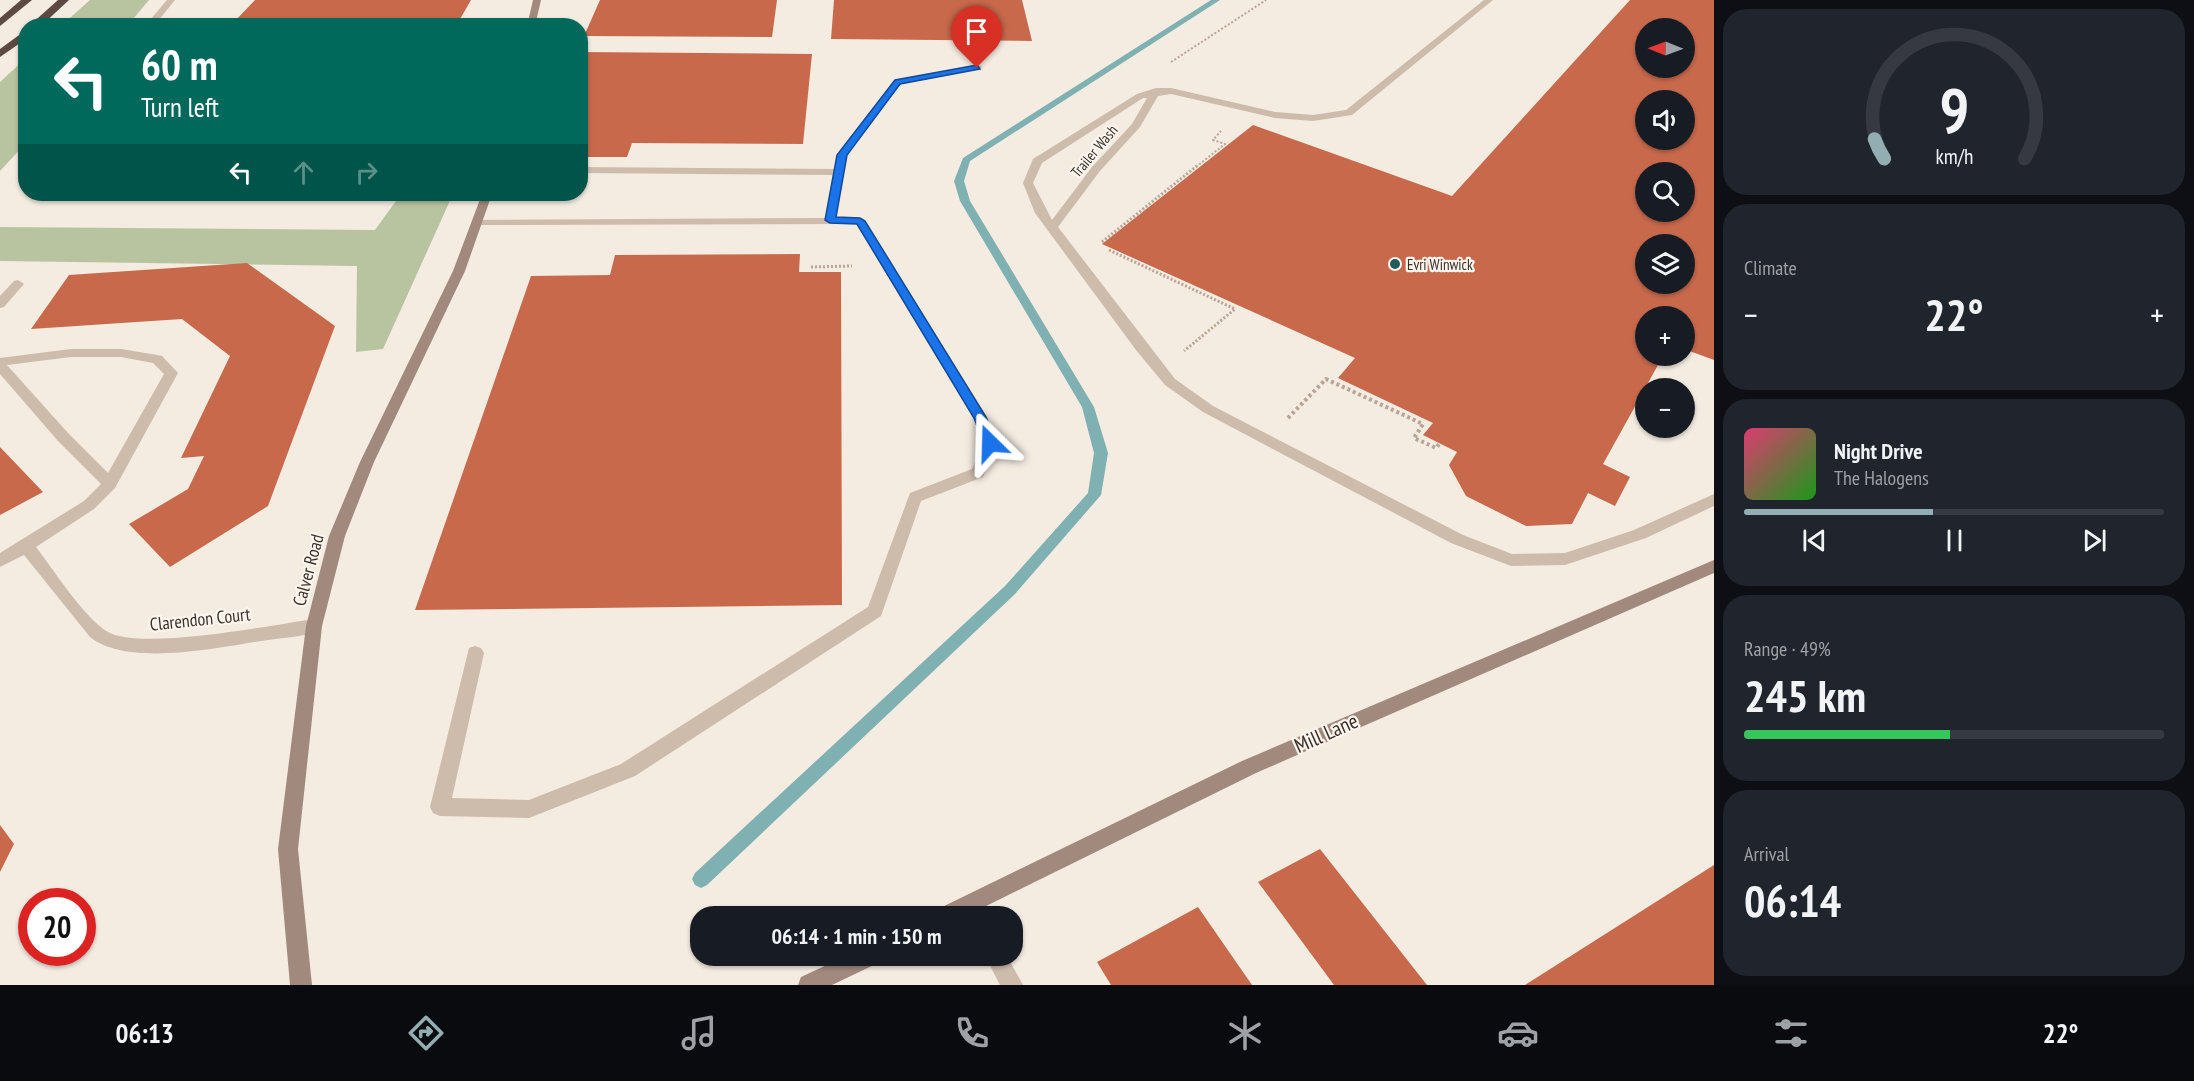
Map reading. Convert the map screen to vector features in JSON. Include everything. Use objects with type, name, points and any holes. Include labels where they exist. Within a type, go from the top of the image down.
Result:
[{"type":"highway","points":[[0,23],[27,0]]},
{"type":"highway","points":[[43,18],[64,0]]},
{"type":"highway","points":[[0,54],[18,39]]},
{"type":"street","points":[[533,18],[537,0]]},
{"type":"street","name":"Calver Road","points":[[301,985],[288,849],[314,626],[337,536],[367,462],[459,272],[485,201]]},
{"type":"street","name":"Mill Lane","points":[[982,906],[1249,767],[1714,566]]},
{"type":"street","points":[[809,985],[848,966]]},
{"type":"lane","points":[[156,18],[171,0]]},
{"type":"lane","points":[[1488,0],[1349,113],[1313,118],[1275,115],[1205,97],[1171,91],[1156,91],[1140,96],[1037,161],[1028,183],[1041,213],[1170,382],[1208,409],[1457,539],[1511,560],[1565,559],[1640,534],[1714,500]]},
{"type":"lane","points":[[830,220],[842,155],[898,82],[977,68]]},
{"type":"lane","name":"Trailer Wash","points":[[1052,227],[1096,169],[1136,125],[1156,91]]},
{"type":"lane","points":[[588,170],[839,172]]},
{"type":"lane","points":[[475,653],[440,807],[529,809],[628,770],[875,611],[915,497],[978,473],[990,443],[980,417],[860,221],[479,222]]},
{"type":"lane","points":[[0,304],[18,284]]},
{"type":"lane","points":[[0,364],[71,353],[122,353],[157,359],[171,373],[110,484],[89,505],[0,561]]},
{"type":"lane","points":[[0,364],[52,426],[110,484]]},
{"type":"lane","name":"Clarendon Court","points":[[26,546],[103,638],[133,645],[192,643],[314,626]]},
{"type":"lane","points":[[1001,966],[1011,985]]},
{"type":"path","points":[[1170,63],[1266,0]]},
{"type":"path","points":[[1160,370],[1235,309],[1098,245],[1225,144],[1213,140],[1226,125]]},
{"type":"path","points":[[811,267],[854,266]]},
{"type":"path","points":[[1267,440],[1326,378],[1423,424],[1414,438],[1436,448],[1440,443]]},
{"type":"green space","points":[[90,0],[149,0],[134,18],[70,18]]},
{"type":"green space","points":[[18,65],[18,152],[0,171],[0,82]]},
{"type":"green space","points":[[396,201],[450,201],[383,349],[356,352],[357,266],[0,261],[0,227],[375,230]]},
{"type":"building","points":[[255,0],[471,0],[461,18],[238,18]]},
{"type":"building","points":[[600,0],[777,0],[772,37],[588,36],[588,27]]},
{"type":"building","points":[[834,0],[1022,0],[1032,41],[831,39]]},
{"type":"building","name":"Evri Winwick","points":[[1630,0],[1714,0],[1714,360],[1695,353],[1695,306],[1635,306],[1635,366],[1657,366],[1651,378],[1635,378],[1635,406],[1603,464],[1630,477],[1615,506],[1588,493],[1572,524],[1526,526],[1466,496],[1449,465],[1457,452],[1423,435],[1433,423],[1338,378],[1355,358],[1102,244],[1253,125],[1452,196]]},
{"type":"building","points":[[588,52],[812,54],[803,144],[632,143],[627,157],[588,157]]},
{"type":"building","points":[[800,254],[799,272],[841,272],[842,605],[415,610],[531,276],[610,275],[615,255]]},
{"type":"building","points":[[247,263],[335,326],[268,506],[170,567],[129,524],[188,489],[204,456],[181,458],[230,356],[182,319],[31,329],[69,275]]},
{"type":"building","points":[[0,447],[43,492],[0,515]]},
{"type":"building","points":[[0,825],[14,844],[0,872]]},
{"type":"building","points":[[1320,849],[1427,985],[1334,985],[1258,882]]},
{"type":"building","points":[[1714,865],[1714,985],[1525,985]]},
{"type":"building","points":[[1198,907],[1252,985],[1111,985],[1097,962]]},
{"type":"waterway","points":[[701,879],[1010,590],[1094,495],[1101,453],[1088,407],[965,201],[959,181],[966,160],[1216,0]]},
{"type":"place","name":"Evri Winwick","points":[[1395,264]]},
{"type":"route","points":[[977,68],[898,82],[842,155],[830,220],[860,221],[980,417],[990,443]]}]
